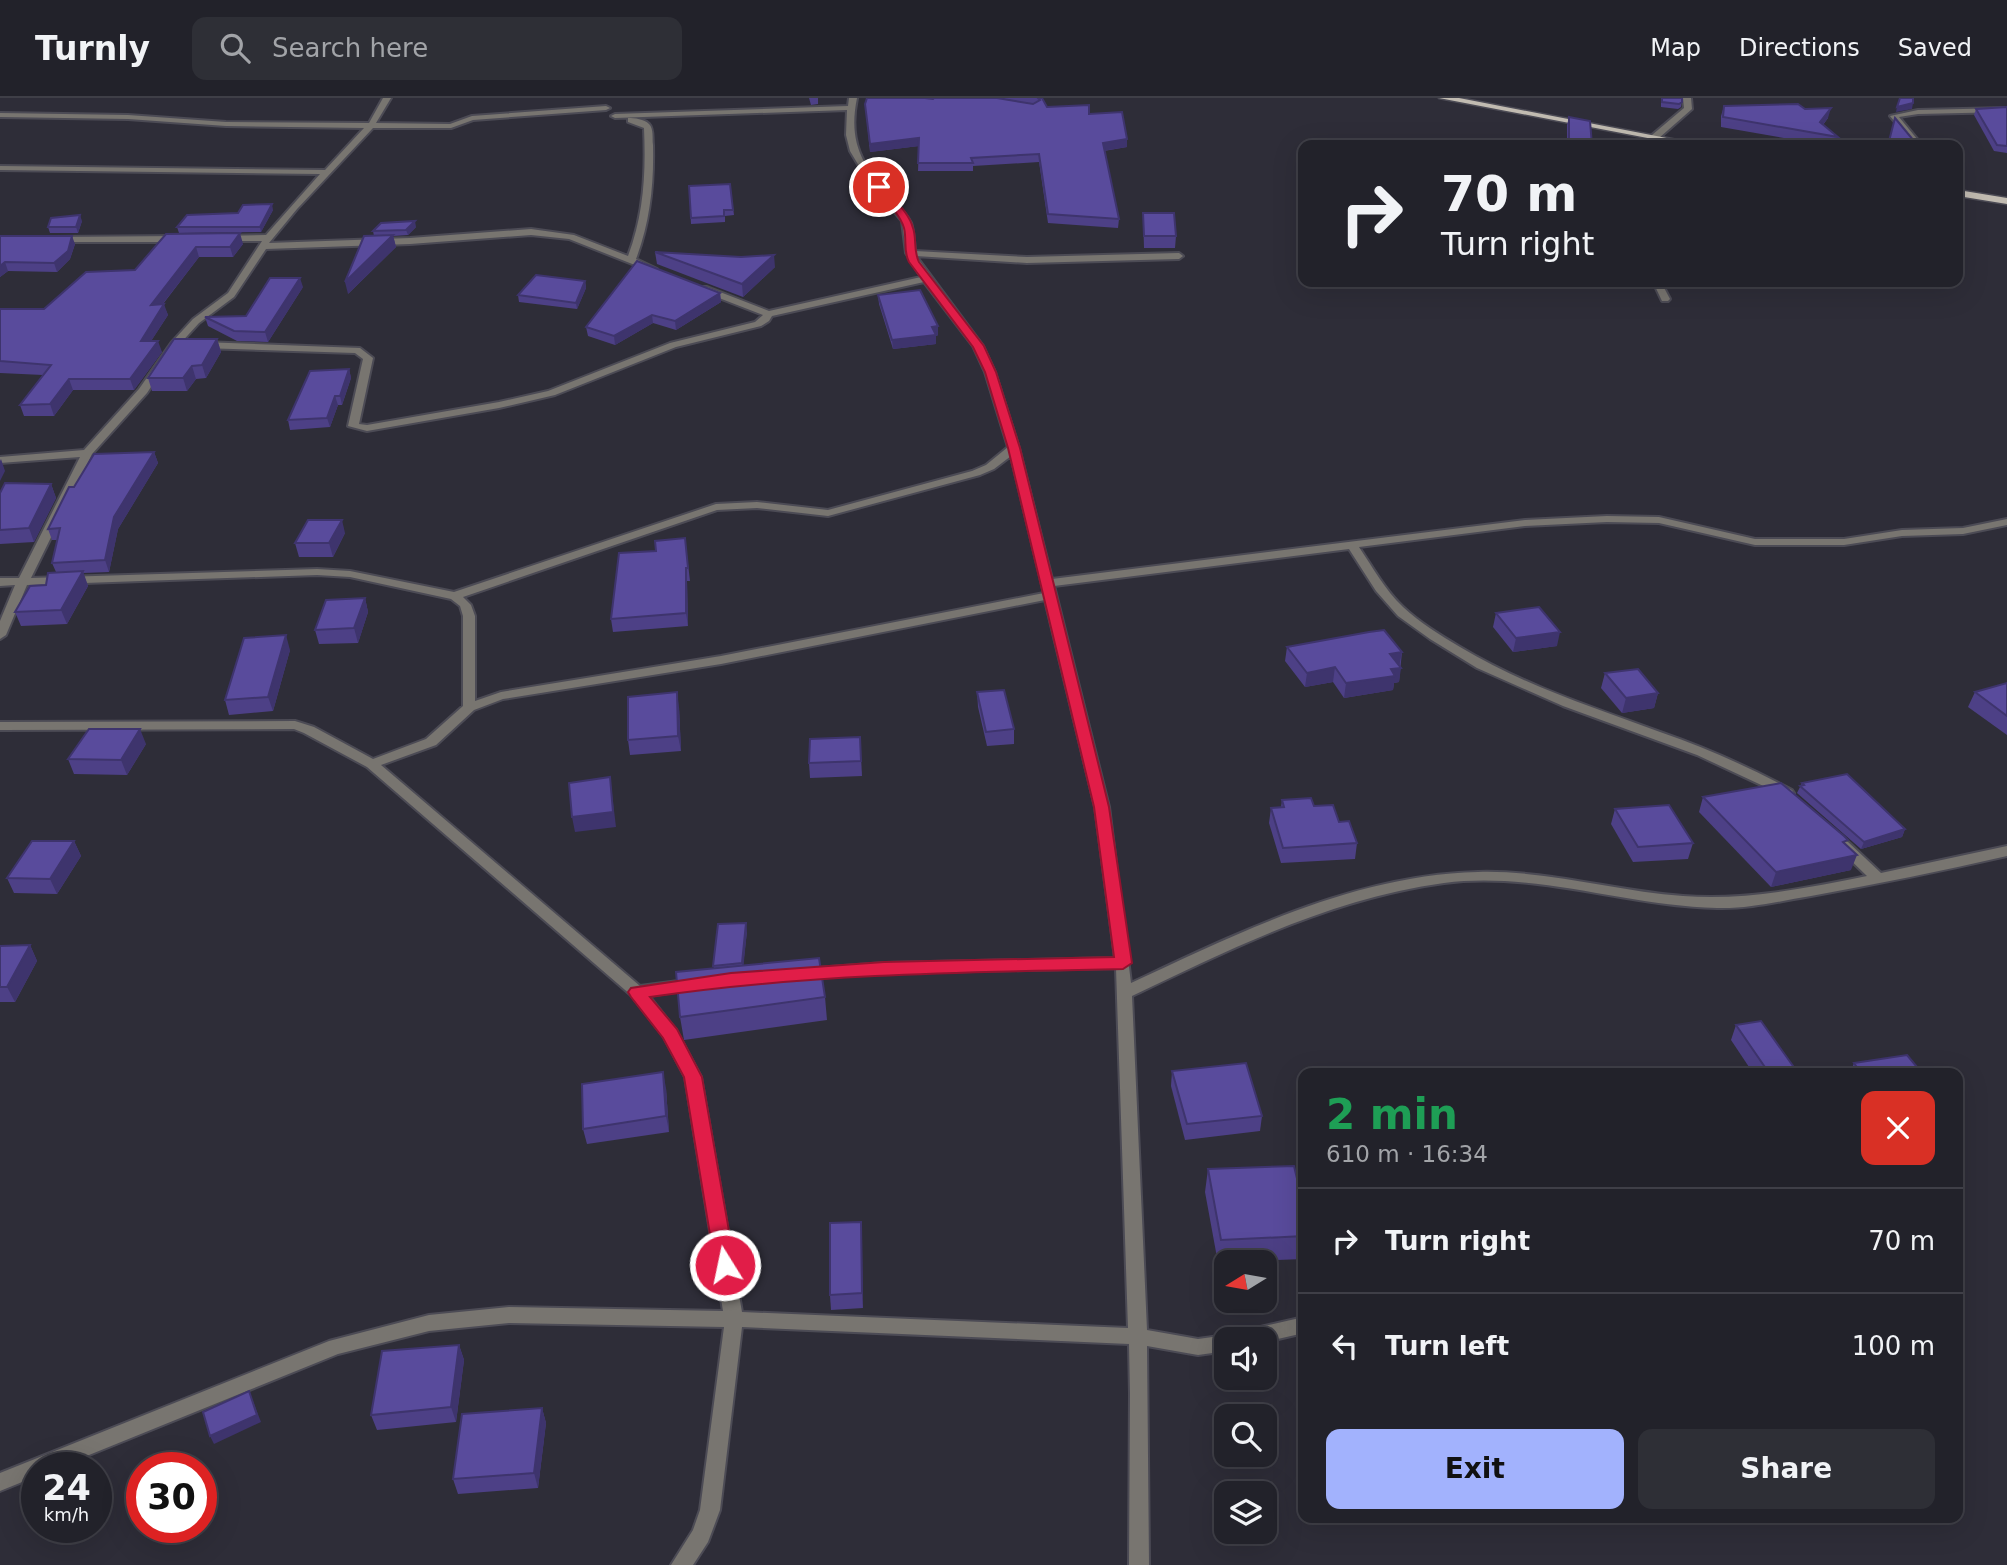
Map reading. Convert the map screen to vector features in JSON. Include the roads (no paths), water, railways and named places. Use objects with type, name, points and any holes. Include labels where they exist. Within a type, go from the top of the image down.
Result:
[{"type":"main road","points":[[1444,98],[1650,140]]},
{"type":"main road","points":[[1963,194],[2007,201]]},
{"type":"street","points":[[0,635],[23,580],[87,453],[144,391],[174,344],[196,321],[231,295],[266,242],[372,124],[387,98]]},
{"type":"street","points":[[609,98],[605,114],[644,123],[648,127],[648,209],[643,232],[631,261]]},
{"type":"street","points":[[1656,140],[1688,109],[1688,98]]},
{"type":"street","points":[[615,117],[851,103],[847,129],[853,154],[906,221],[910,253],[925,279],[978,346],[990,372],[1014,448],[1102,807],[1123,963],[1138,1336],[1139,1565]]},
{"type":"street","points":[[0,115],[128,117],[226,124],[451,126],[472,117],[606,108]]},
{"type":"street","points":[[1914,140],[1894,116],[1915,108],[2007,110]]},
{"type":"street","points":[[0,168],[327,172]]},
{"type":"street","points":[[213,238],[266,242],[410,242],[531,232],[571,237],[657,271]]},
{"type":"street","points":[[46,240],[185,239]]},
{"type":"street","points":[[910,253],[1027,260],[1179,256]]},
{"type":"street","points":[[696,285],[768,314],[925,279]]},
{"type":"street","points":[[1659,287],[1665,299]]},
{"type":"street","points":[[174,344],[357,350],[365,353],[368,358],[353,426],[368,428],[551,393],[673,345],[758,324],[766,319],[768,314]]},
{"type":"street","points":[[455,596],[716,508],[735,504],[828,513],[976,474],[1014,448]]},
{"type":"street","points":[[0,460],[87,453]]},
{"type":"street","points":[[372,764],[431,742],[469,707],[501,696],[721,660],[1049,589],[1525,523],[1606,519],[1681,524],[1755,542],[1844,542],[1902,533],[1970,530],[2007,522]]},
{"type":"street","points":[[1352,545],[1391,603],[1417,625],[1465,657],[1507,680],[1720,758],[1792,796],[1801,805]]},
{"type":"street","points":[[0,582],[317,572],[350,574],[455,596],[465,605],[469,616],[469,707]]},
{"type":"street","points":[[0,726],[295,725],[309,730],[372,764],[637,992],[670,1034],[693,1077],[734,1319],[710,1510],[701,1535],[681,1565]]},
{"type":"street","points":[[1831,833],[1880,880]]},
{"type":"street","points":[[1125,993],[1238,939],[1320,909],[1395,886],[1449,878],[1496,877],[1686,902],[1745,902],[1880,880],[2007,851]]},
{"type":"street","points":[[782,975],[884,968],[1123,963]]},
{"type":"street","points":[[637,992],[704,983]]},
{"type":"street","points":[[0,1482],[336,1347],[429,1323],[509,1315],[734,1319],[1138,1336],[1198,1347],[1214,1345]]},
{"type":"street","points":[[1277,1331],[1298,1326]]}]
